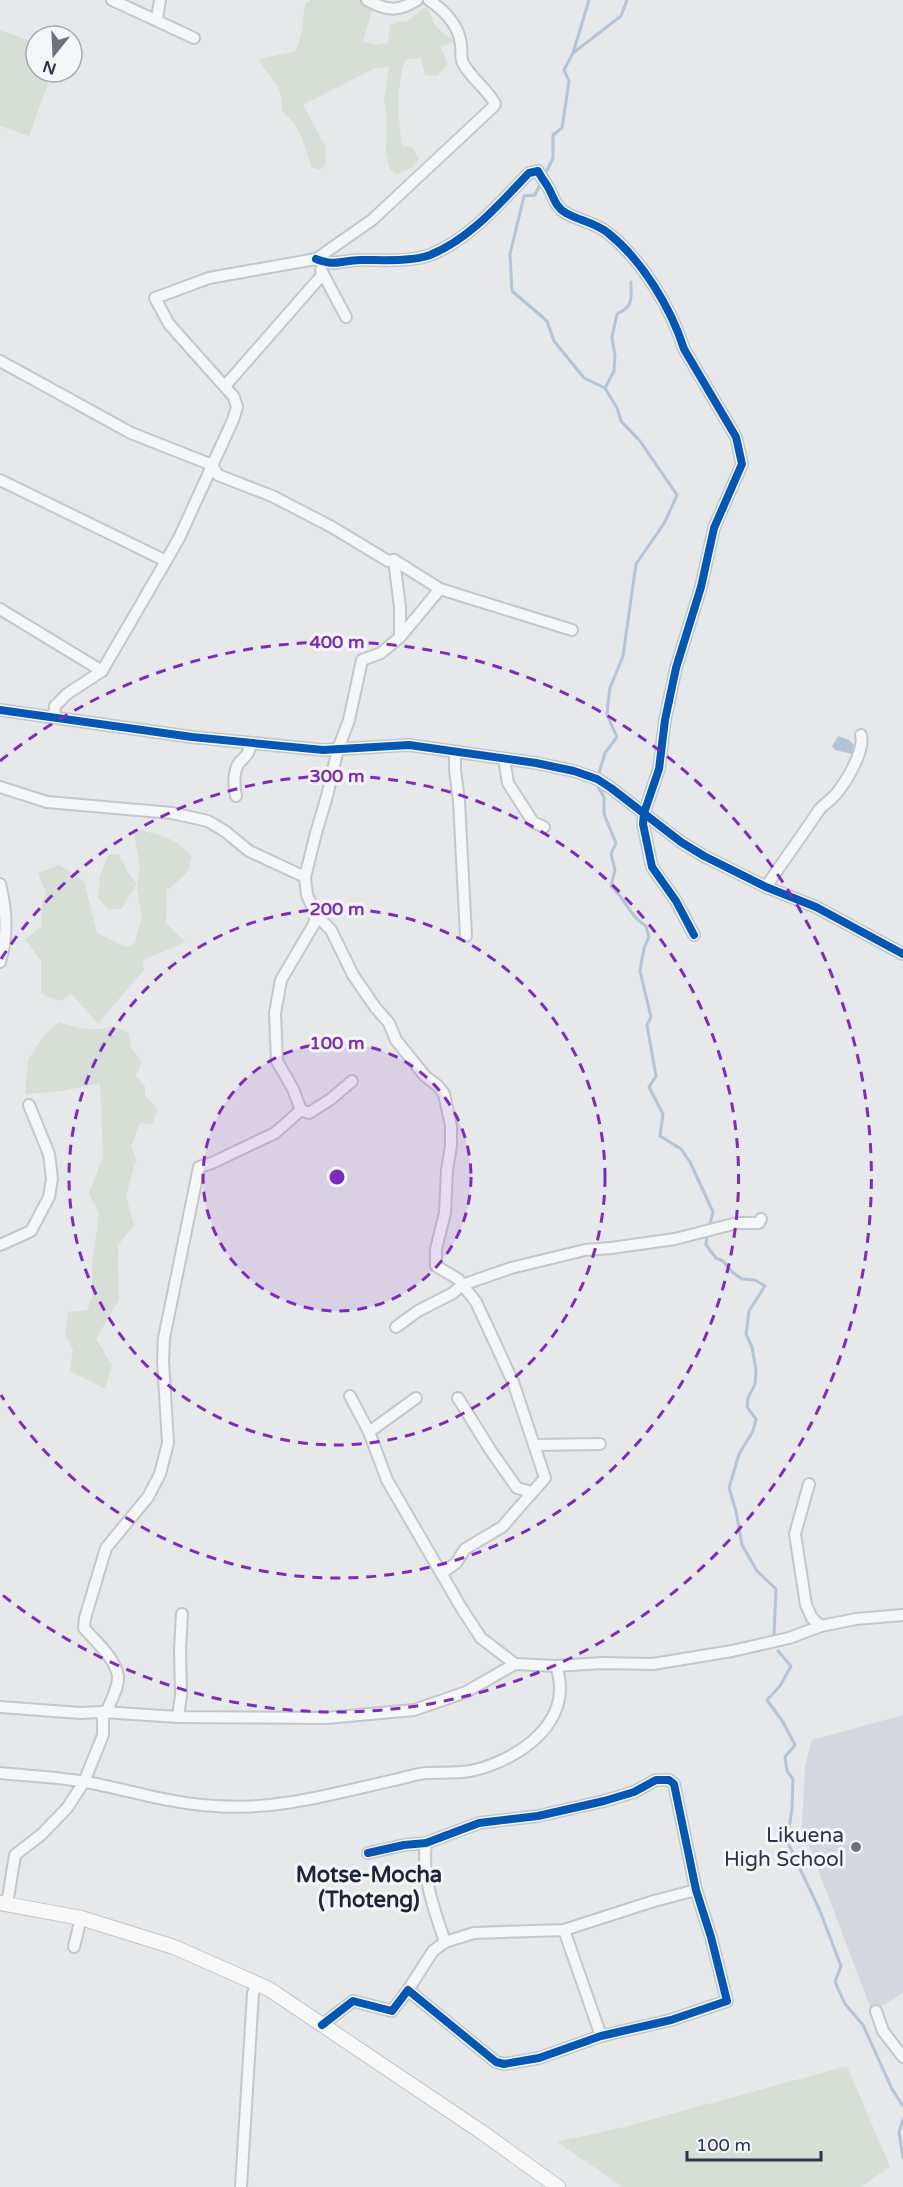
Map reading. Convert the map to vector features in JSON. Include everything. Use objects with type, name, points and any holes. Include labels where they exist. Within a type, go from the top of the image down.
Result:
[{"type":"main road","points":[[4,1904],[81,1918],[174,1947],[269,1989],[454,2113],[558,2187]]},
{"type":"street","points":[[112,0],[194,38]]},
{"type":"street","points":[[157,19],[159,0]]},
{"type":"street","points":[[367,0],[394,9],[404,8],[417,0]]},
{"type":"street","points":[[54,717],[56,706],[67,694],[102,672],[180,536],[237,407],[234,397],[225,386],[169,324],[155,298],[208,278],[316,259],[372,220],[463,138],[495,104],[461,60],[458,29],[440,8],[429,0]]},
{"type":"street","points":[[316,259],[330,264],[353,260],[393,261],[429,255],[470,230],[488,216],[529,173],[538,171],[555,203],[566,213],[606,232],[628,250],[654,287],[679,334],[684,349],[736,436],[742,465],[714,528],[701,587],[670,695],[658,769],[644,813],[643,824],[651,867],[676,901],[694,936]]},
{"type":"street","points":[[316,259],[346,317]]},
{"type":"street","points":[[225,386],[323,274]]},
{"type":"street","points":[[0,361],[131,433],[212,465],[218,475],[272,496],[332,527],[388,561],[394,560],[440,589],[572,630]]},
{"type":"street","points":[[0,480],[166,561]]},
{"type":"street","points":[[394,560],[400,607],[400,637]]},
{"type":"street","points":[[440,589],[400,637],[381,653],[362,660],[349,720],[338,749],[305,878],[307,895],[316,915],[331,930],[353,975],[389,1023],[396,1040],[425,1076],[444,1094],[452,1126],[445,1214],[436,1249],[436,1266],[458,1279],[476,1302],[513,1382],[545,1478],[502,1527],[465,1549],[456,1563],[442,1573]]},
{"type":"street","points":[[0,609],[102,672]]},
{"type":"street","points":[[0,710],[142,731],[323,750],[409,745],[536,763],[574,771],[597,779],[704,856],[766,887],[816,907],[903,954]]},
{"type":"street","points":[[766,887],[821,808],[847,778],[855,765],[862,741],[861,735]]},
{"type":"street","points":[[236,796],[235,778],[238,765],[248,755],[251,743]]},
{"type":"street","points":[[455,752],[466,936]]},
{"type":"street","points":[[504,759],[508,783],[533,822],[544,827]]},
{"type":"street","points":[[0,787],[47,802],[172,813],[208,821],[249,851],[305,878]]},
{"type":"street","points":[[0,884],[5,903],[6,942],[0,962]]},
{"type":"street","points":[[316,915],[306,940],[281,980],[275,1013],[277,1061],[293,1089],[301,1110],[309,1113],[331,1099],[352,1081]]},
{"type":"street","points":[[0,1245],[31,1232],[49,1197],[52,1179],[49,1154],[29,1106]]},
{"type":"street","points":[[4,1904],[15,1855],[42,1834],[67,1808],[84,1782],[103,1735],[104,1712],[114,1693],[118,1677],[110,1658],[84,1628],[85,1618],[106,1548],[148,1497],[160,1474],[168,1443],[162,1361],[164,1338],[200,1167],[275,1132],[301,1110]]},
{"type":"street","points":[[396,1327],[418,1311],[453,1293],[462,1285],[511,1268],[585,1250],[675,1239],[737,1223],[759,1222],[761,1219]]},
{"type":"street","points":[[350,1396],[369,1432],[387,1480],[426,1551],[481,1638],[515,1664]]},
{"type":"street","points":[[369,1432],[416,1398]]},
{"type":"street","points":[[458,1398],[510,1479],[517,1488],[531,1492]]},
{"type":"street","points":[[535,1445],[600,1444]]},
{"type":"street","points":[[809,1484],[795,1534],[806,1605],[812,1618],[821,1626]]},
{"type":"street","points":[[178,1717],[181,1695],[182,1614]]},
{"type":"street","points":[[0,1707],[178,1717],[326,1718],[414,1710],[466,1692],[515,1664],[556,1666],[602,1663],[653,1664],[732,1651],[789,1638],[821,1626],[856,1619],[903,1616]]},
{"type":"street","points":[[0,1773],[84,1782],[217,1807],[280,1805],[423,1773],[474,1771],[505,1760],[543,1731],[558,1710],[561,1695],[561,1680],[556,1666]]},
{"type":"street","points":[[368,1853],[426,1843],[479,1823],[538,1816],[634,1792],[656,1780],[669,1780],[674,1784],[696,1890],[711,1937],[727,2001],[670,2020],[601,2036],[539,2058],[504,2064],[496,2062],[408,1990]]},
{"type":"street","points":[[426,1843],[424,1854],[430,1889],[445,1942]]},
{"type":"street","points":[[322,2025],[353,2001],[392,2011],[433,1951],[445,1942],[474,1933],[564,1930],[696,1890]]},
{"type":"street","points":[[74,1947],[81,1918]]},
{"type":"street","points":[[564,1930],[601,2036]]},
{"type":"street","points":[[242,2187],[247,2082],[254,1992],[257,1983]]},
{"type":"street","points":[[876,2011],[883,2031],[903,2057]]},
{"type":"shaded area","points":[[311,0],[375,0],[363,41],[376,45],[388,43],[390,25],[400,21],[406,22],[427,6],[436,27],[455,42],[440,46],[448,64],[437,76],[425,75],[421,58],[405,60],[399,91],[400,124],[402,146],[412,147],[419,159],[412,168],[397,174],[390,170],[386,153],[387,121],[384,99],[389,67],[375,68],[303,105],[325,146],[326,163],[320,170],[312,168],[299,131],[282,111],[281,94],[278,87],[259,59],[296,51],[306,3]]},
{"type":"shaded area","points":[[0,30],[24,39],[24,84],[48,84],[29,136],[0,126]]},
{"type":"shaded area","points":[[133,829],[173,841],[192,857],[187,873],[167,890],[166,923],[185,942],[143,960],[144,970],[98,1023],[71,994],[60,1001],[41,994],[41,961],[25,939],[41,927],[42,904],[46,892],[38,873],[59,865],[84,881],[97,933],[126,947],[135,943],[142,916],[137,888],[140,866]]},
{"type":"shaded area","points":[[109,854],[119,854],[128,873],[137,884],[121,909],[108,909],[98,898],[100,876]]},
{"type":"shaded area","points":[[59,1022],[83,1028],[113,1027],[129,1033],[131,1048],[141,1061],[135,1075],[145,1086],[145,1095],[157,1109],[153,1124],[140,1123],[131,1146],[137,1161],[126,1196],[134,1225],[118,1245],[119,1299],[96,1339],[112,1365],[105,1389],[70,1371],[73,1350],[65,1334],[68,1312],[87,1310],[92,1298],[92,1263],[99,1214],[89,1193],[103,1157],[100,1083],[63,1091],[25,1094],[28,1060],[44,1035]]},
{"type":"shaded area","name":"Likuena High School","points":[[903,1715],[903,1993],[872,2012],[802,1827],[805,1766],[812,1740]]},
{"type":"shaded area","points":[[847,2066],[890,2167],[860,2187],[623,2187],[557,2142],[620,2128]]},
{"type":"water","points":[[838,736],[849,740],[854,745],[852,754],[835,750],[832,746]]},
{"type":"waterway","points":[[573,53],[589,0]]},
{"type":"waterway","points":[[544,177],[553,158],[553,135],[562,128],[569,81],[564,70],[573,53],[621,16],[627,0]]},
{"type":"waterway","points":[[541,182],[535,195],[524,196],[510,254],[512,291],[547,321],[554,341],[584,378],[605,388],[617,408],[621,421],[640,441],[677,495],[665,522],[636,564],[623,656],[610,688],[608,703],[607,715],[617,737],[605,753],[598,776]]},
{"type":"waterway","points":[[605,388],[614,371],[615,356],[612,337],[617,314],[629,305],[631,282]]},
{"type":"waterway","points":[[597,782],[604,797],[604,814],[616,843],[611,854],[615,870],[611,886],[636,918],[646,926],[649,937],[644,948],[640,971],[651,1017],[647,1025],[656,1076],[649,1087],[663,1114],[660,1136],[681,1149],[690,1162],[713,1212],[709,1228]]},
{"type":"waterway","points":[[707,1234],[706,1245],[716,1258],[723,1261],[742,1279],[755,1280],[765,1286],[749,1311],[746,1334],[752,1347],[756,1370],[755,1384],[748,1398],[747,1407],[756,1419],[753,1431],[739,1454],[729,1488],[742,1545],[757,1571],[776,1589],[774,1634]]},
{"type":"waterway","points":[[778,1651],[791,1666],[780,1686],[767,1700],[783,1722],[795,1745],[785,1757],[787,1771],[793,1779],[792,1809],[787,1841],[820,1911],[841,1966],[835,1982],[845,2004],[863,2025],[892,2089],[903,2106]]},
{"type":"waterway","points":[[903,2119],[899,2132],[903,2158]]},
{"type":"cycle path","points":[[316,259],[334,263],[354,260],[405,260],[430,255],[445,248],[471,230],[529,173],[538,171],[559,208],[571,216],[593,224],[620,244],[644,271],[663,301],[684,349],[736,437],[742,464],[714,528],[701,587],[676,668],[665,720],[659,769],[644,813],[643,824],[652,867],[676,901],[694,935]]},
{"type":"cycle path","points":[[0,710],[192,737],[323,750],[409,745],[536,763],[574,771],[597,779],[611,788],[681,842],[704,856],[766,887],[816,907],[903,954]]},
{"type":"cycle path","points":[[322,2025],[353,2001],[392,2011],[408,1990],[496,2062],[504,2064],[539,2058],[601,2036],[671,2020],[727,2001],[711,1937],[696,1890],[674,1784],[669,1780],[656,1780],[634,1792],[604,1801],[538,1816],[479,1823],[426,1843],[368,1853]]},
{"type":"place","name":"Likuena High School","points":[[856,1847]]},
{"type":"district","name":"Motse-Mocha (Thoteng)","points":[[369,1886]]}]
